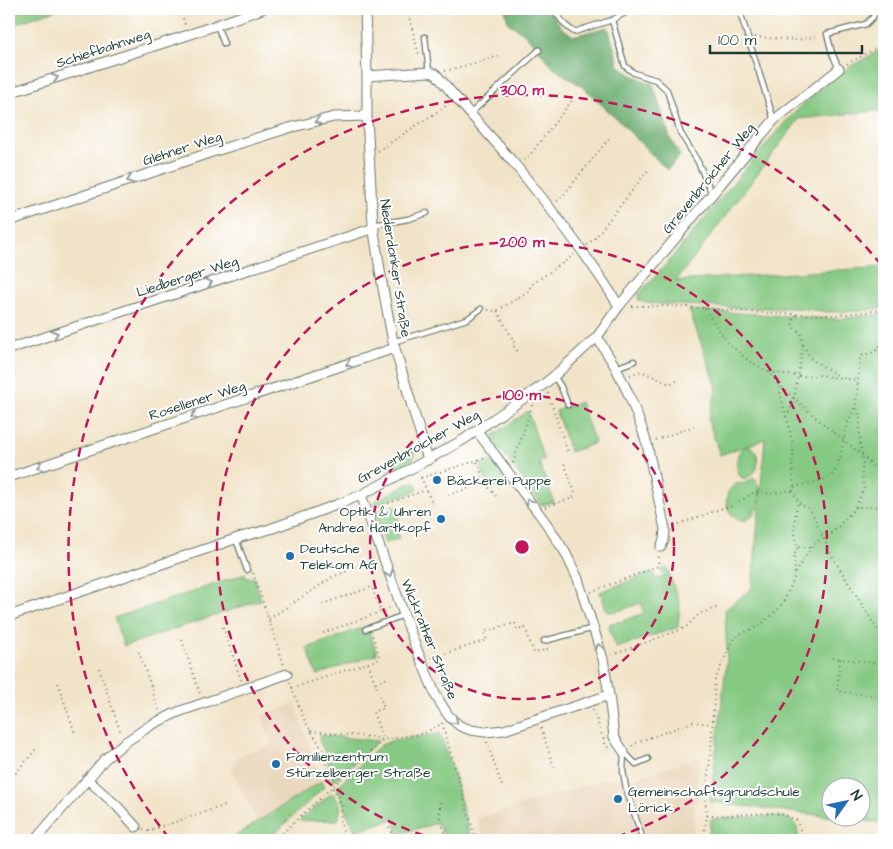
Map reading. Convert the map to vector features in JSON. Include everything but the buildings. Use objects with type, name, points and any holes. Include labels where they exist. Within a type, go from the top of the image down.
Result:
[{"type":"street","name":"Schiefbahnweg","points":[[9,93],[262,9]]},
{"type":"street","name":"Niederdonker Straße","points":[[366,12],[368,76],[366,116],[373,227],[394,345],[428,460]]},
{"type":"street","name":"Grevenbroicher Weg","points":[[9,616],[270,529],[361,495],[428,460],[477,431],[543,385],[597,337],[619,306],[774,120],[839,69]]},
{"type":"street","points":[[368,76],[428,73],[458,98],[549,207],[619,306]]},
{"type":"street","name":"Glehner Weg","points":[[9,221],[289,128],[334,117],[366,116]]},
{"type":"street","name":"Liedberger Weg","points":[[9,349],[373,227]]},
{"type":"street","points":[[597,337],[621,378],[647,444],[665,529],[661,547]]},
{"type":"street","name":"Rosellener Weg","points":[[9,477],[394,345]]},
{"type":"street","points":[[477,431],[565,552],[578,579],[602,659],[614,737],[624,752]]},
{"type":"street","name":"Wickrather Straße","points":[[361,495],[404,615],[436,696],[448,715],[460,726],[485,732],[504,730],[609,695]]},
{"type":"street","points":[[35,840],[105,759],[124,743],[178,712],[287,674]]},
{"type":"street","points":[[87,779],[117,806],[136,827]]},
{"type":"lane","points":[[553,9],[565,25],[574,32],[612,20],[632,9]]},
{"type":"lane","points":[[739,9],[774,120]]},
{"type":"lane","points":[[839,69],[827,34],[866,24],[873,17],[876,9]]},
{"type":"lane","points":[[612,20],[625,66],[634,72],[656,80],[667,90],[680,132],[698,162],[712,194]]},
{"type":"lane","points":[[217,24],[224,44]]},
{"type":"lane","points":[[425,37],[428,73]]},
{"type":"lane","points":[[470,114],[540,50]]},
{"type":"lane","points":[[373,227],[426,213]]},
{"type":"lane","points":[[394,345],[467,319],[481,310]]},
{"type":"lane","points":[[616,368],[634,361]]},
{"type":"lane","points":[[554,376],[561,387],[568,405]]},
{"type":"lane","points":[[236,539],[247,570]]},
{"type":"lane","points":[[366,629],[404,615]]},
{"type":"lane","points":[[544,641],[594,628]]},
{"type":"lane","points":[[624,752],[636,764],[648,759]]},
{"type":"lane","points":[[624,752],[623,770],[626,788],[642,838]]},
{"type":"path","points":[[180,9],[188,35]]},
{"type":"path","points":[[366,12],[397,9]]},
{"type":"path","points":[[407,9],[420,57],[428,73],[500,56]]},
{"type":"path","points":[[747,36],[798,40],[827,34]]},
{"type":"path","points":[[839,69],[884,44]]},
{"type":"path","points":[[369,156],[458,98]]},
{"type":"path","points":[[516,166],[529,156],[574,98]]},
{"type":"path","points":[[549,207],[561,198],[611,136]]},
{"type":"path","points":[[481,310],[497,311],[530,291],[531,285],[596,238],[649,169]]},
{"type":"path","points":[[619,306],[674,306],[763,313],[835,315],[884,310]]},
{"type":"path","points":[[704,308],[728,343],[738,353],[749,362],[769,372],[798,376],[820,375],[858,380]]},
{"type":"path","points":[[497,311],[518,352]]},
{"type":"path","points":[[786,418],[794,398],[803,345],[802,332],[792,326],[797,314]]},
{"type":"path","points":[[794,486],[828,478],[831,475],[837,465],[846,429],[856,404],[861,356],[876,352],[884,341]]},
{"type":"path","points":[[803,345],[811,359],[841,378]]},
{"type":"path","points":[[621,378],[641,370],[670,384],[677,381]]},
{"type":"path","points":[[769,372],[778,384],[862,455],[884,481]]},
{"type":"path","points":[[778,384],[794,450],[792,463],[794,486],[792,491]]},
{"type":"path","points":[[543,385],[547,390],[568,453]]},
{"type":"path","points":[[509,475],[533,403],[528,395]]},
{"type":"path","points":[[795,573],[816,542],[838,527],[856,507],[864,488],[860,419],[856,404]]},
{"type":"path","points":[[647,444],[696,426]]},
{"type":"path","points":[[421,478],[495,455]]},
{"type":"path","points":[[537,512],[542,508],[573,498],[575,494],[563,460]]},
{"type":"path","points":[[477,461],[485,483],[496,496]]},
{"type":"path","points":[[416,466],[432,505]]},
{"type":"path","points":[[448,495],[485,483]]},
{"type":"path","points":[[366,511],[426,490]]},
{"type":"path","points":[[665,529],[730,507],[753,494],[792,491]]},
{"type":"path","points":[[792,491],[798,502],[810,509],[833,558],[884,640]]},
{"type":"path","points":[[703,840],[707,816],[705,799],[715,680],[732,641],[738,635],[760,625],[776,611],[787,596],[795,573],[794,555],[798,546],[795,537],[798,502]]},
{"type":"path","points":[[856,507],[884,506]]},
{"type":"path","points":[[798,546],[812,547]]},
{"type":"path","points":[[584,595],[658,566],[661,547]]},
{"type":"path","points":[[269,619],[332,578],[382,555]]},
{"type":"path","points":[[254,573],[305,722],[324,754],[332,787],[342,807],[340,821],[346,840]]},
{"type":"path","points":[[322,604],[372,587],[380,612]]},
{"type":"path","points":[[323,633],[401,605]]},
{"type":"path","points":[[602,659],[685,628],[699,614],[718,607]]},
{"type":"path","points":[[422,661],[487,640],[484,632],[515,623],[517,630],[525,628],[534,654],[551,648]]},
{"type":"path","points":[[223,626],[244,689]]},
{"type":"path","points":[[292,688],[379,659],[372,634]]},
{"type":"path","points":[[182,640],[203,703]]},
{"type":"path","points":[[139,652],[162,720]]},
{"type":"path","points":[[833,658],[884,664]]},
{"type":"path","points":[[840,659],[837,691],[884,697]]},
{"type":"path","points":[[368,663],[384,708],[373,712],[383,740]]},
{"type":"path","points":[[100,668],[124,743]]},
{"type":"path","points":[[376,683],[387,678]]},
{"type":"path","points":[[58,683],[74,731],[71,732]]},
{"type":"path","points":[[310,731],[383,740],[425,733],[441,724],[448,715]]},
{"type":"path","points":[[538,718],[554,767]]},
{"type":"path","points":[[624,752],[638,742],[693,722],[712,724]]},
{"type":"path","points":[[441,724],[476,840]]},
{"type":"path","points":[[485,732],[502,786]]},
{"type":"path","points":[[275,840],[383,740]]},
{"type":"path","points":[[9,781],[36,750]]},
{"type":"path","points":[[440,802],[440,819],[448,840]]},
{"type":"path","points":[[136,827],[148,831],[226,805]]},
{"type":"path","points":[[707,816],[774,813],[785,815],[796,820],[800,829],[801,840],[817,840]]},
{"type":"path","points":[[389,827],[394,840]]},
{"type":"path","points":[[148,831],[152,840]]},
{"type":"path","points":[[508,840],[515,838]]},
{"type":"shaded area","name":"Familienzentrum Stürzelberger Straße","points":[[295,704],[322,781],[257,822],[232,771],[238,756],[271,745],[262,715]]},
{"type":"shaded area","name":"Gemeinschaftsgrundschule Lörick","points":[[700,757],[692,840],[483,840],[477,819],[615,776],[629,780]]},
{"type":"green space","points":[[9,9],[59,9],[14,24]]},
{"type":"green space","points":[[505,9],[549,9],[561,27],[573,36],[608,27],[619,66],[631,75],[653,84],[670,138],[680,156],[667,170],[584,88],[555,69],[524,33],[508,23]]},
{"type":"green space","points":[[884,48],[884,110],[799,119],[676,281],[884,267],[884,308],[828,312],[798,308],[738,308],[646,303],[638,300],[639,294],[670,260],[787,120],[826,83]]},
{"type":"green space","points":[[689,310],[837,319],[884,314],[884,823],[870,821],[870,776],[820,776],[820,815],[710,802],[727,658],[725,610],[752,588],[760,499],[753,515],[743,521],[737,519],[730,512],[727,495],[734,485],[744,484],[751,479],[755,479],[759,487],[760,497],[765,439],[746,446],[750,446],[756,451],[758,465],[753,474],[747,478],[742,478],[738,473],[737,461],[739,454],[745,446],[720,455],[708,420],[717,387]]},
{"type":"green space","points":[[580,402],[595,443],[570,452],[556,411]]},
{"type":"green space","points":[[528,411],[544,460],[539,462],[554,502],[542,505],[493,440],[494,435]]},
{"type":"green space","points":[[414,449],[415,455],[413,459],[388,473],[386,466],[391,457]]},
{"type":"green space","points":[[491,461],[506,482],[493,490],[486,480],[480,465]]},
{"type":"green space","points":[[414,481],[418,489],[416,491],[373,505],[375,501]]},
{"type":"green space","points":[[396,505],[399,539],[385,543],[375,512]]},
{"type":"green space","points":[[667,568],[680,604],[678,627],[616,648],[609,628],[610,623],[620,622],[644,613],[641,603],[618,611],[607,612],[600,592],[653,572],[656,579],[664,577],[661,570]]},
{"type":"green space","points":[[245,574],[247,579],[254,577],[261,600],[124,646],[114,618]]},
{"type":"green space","points":[[367,626],[377,654],[317,675],[307,648]]},
{"type":"green space","points":[[440,734],[453,772],[471,840],[445,840],[438,823],[398,834],[394,819],[355,831],[337,787],[381,745],[393,740]]},
{"type":"green space","points":[[320,735],[378,741],[333,782],[326,754],[319,740]]},
{"type":"green space","points":[[322,781],[324,787],[268,840],[230,840],[257,822]]},
{"type":"green space","points":[[332,793],[340,805],[338,820],[299,821]]},
{"type":"green space","points":[[774,816],[790,820],[796,825],[798,840],[708,840],[711,819]]},
{"type":"place","name":"Bäckerei Puppe","points":[[437,480]]},
{"type":"place","name":"Optik & Uhren Andrea Hartkopf","points":[[441,519]]},
{"type":"place","name":"Deutsche Telekom AG","points":[[290,556]]},
{"type":"place","name":"Familienzentrum Stürzelberger Straße","points":[[276,764]]},
{"type":"place","name":"Gemeinschaftsgrundschule Lörick","points":[[618,799]]}]
